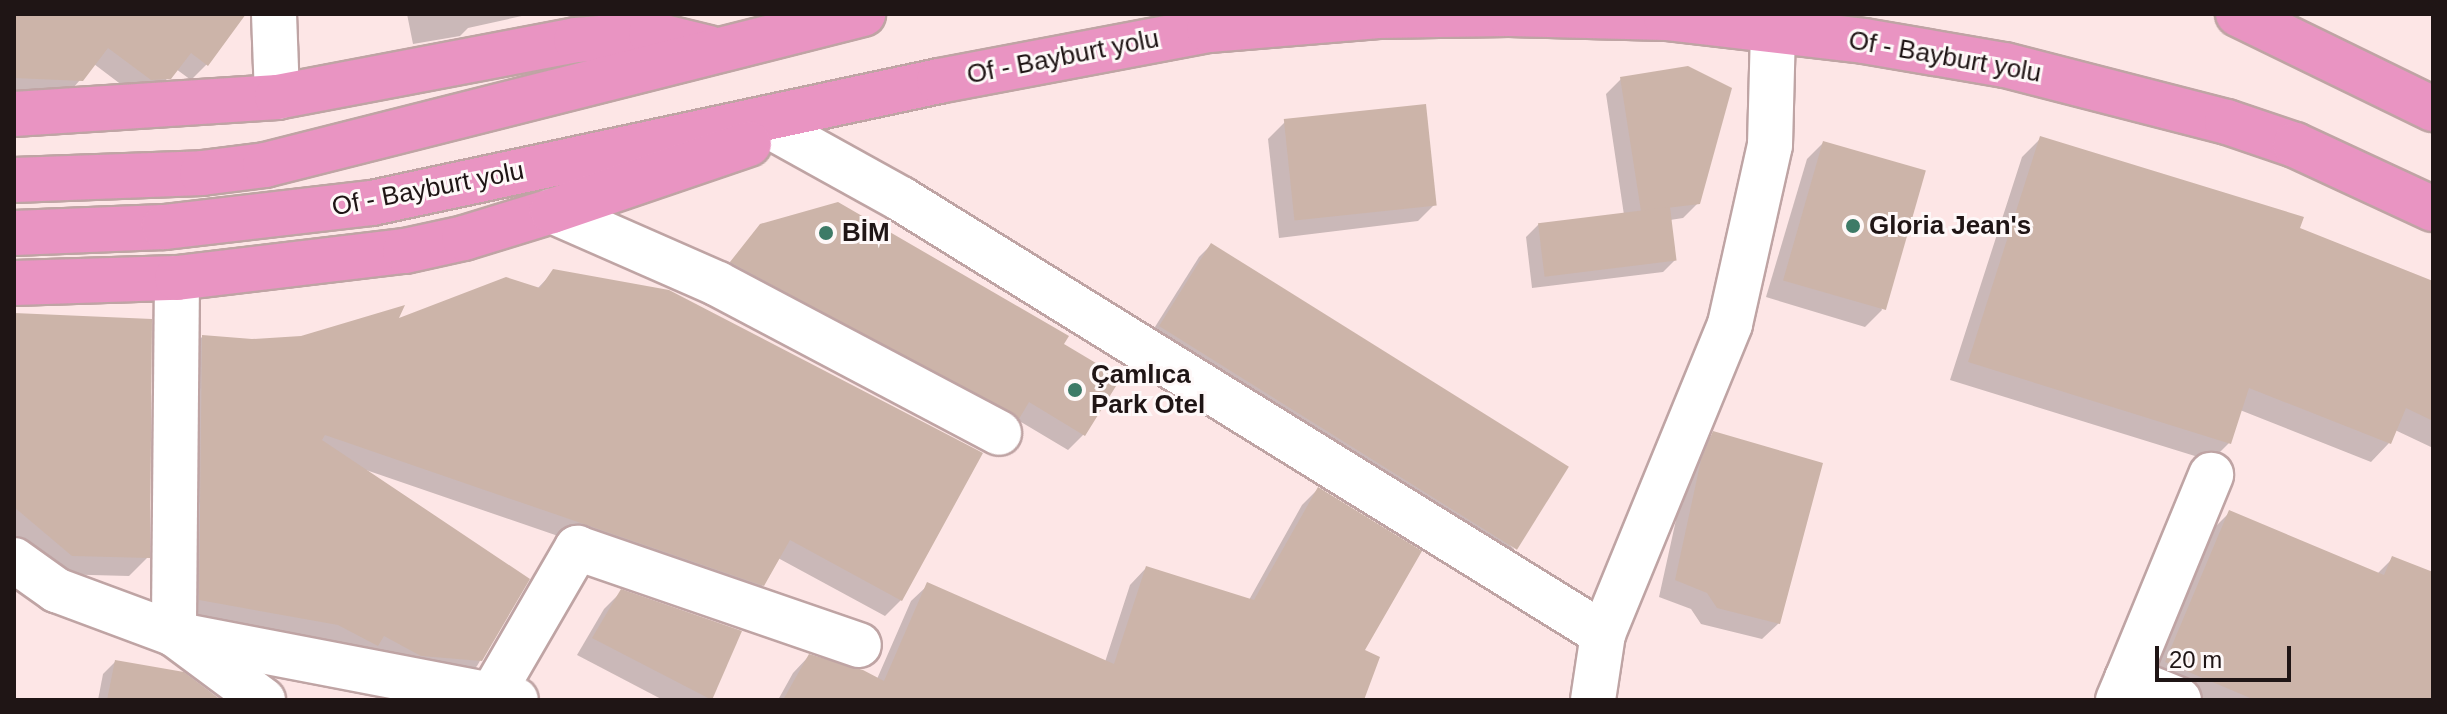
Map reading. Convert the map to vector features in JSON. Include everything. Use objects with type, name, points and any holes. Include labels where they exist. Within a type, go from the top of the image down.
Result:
[{"type":"highway","points":[[14,180],[202,173],[265,165],[863,14]]},
{"type":"highway","name":"Of - Bayburt yolu","points":[[14,233],[164,227],[372,203],[893,90],[1099,49],[1303,20],[1509,14],[1666,16],[1773,29],[1868,28],[2227,122],[2295,145],[2433,209]]},
{"type":"highway","points":[[2238,14],[2433,109]]},
{"type":"highway","points":[[14,114],[277,97],[576,40],[651,34],[715,50]]},
{"type":"highway","points":[[14,283],[177,278],[405,251],[464,238],[676,171],[893,90]]},
{"type":"street","points":[[274,14],[277,97]]},
{"type":"street","points":[[1593,700],[1603,634],[1730,324],[1770,145],[1773,29]]},
{"type":"street","points":[[780,132],[901,199],[1603,634]]},
{"type":"street","points":[[552,211],[718,284],[999,433]]},
{"type":"street","points":[[174,634],[177,278]]},
{"type":"street","points":[[2179,700],[2122,690],[2211,475]]},
{"type":"street","points":[[14,560],[56,590],[174,634],[504,697],[577,548],[859,645]]},
{"type":"street","points":[[174,634],[263,700]]},
{"type":"building","points":[[14,14],[246,14],[208,66],[191,53],[171,79],[151,80],[108,48],[83,81],[14,78]]},
{"type":"building","points":[[1688,66],[1732,88],[1700,204],[1641,211],[1620,77]]},
{"type":"building","points":[[1426,104],[1437,205],[1294,220],[1284,119]]},
{"type":"building","points":[[2040,136],[2304,217],[2300,228],[2433,281],[2433,421],[2406,408],[2391,444],[2249,388],[2231,444],[1968,362]]},
{"type":"building","name":"Gloria Jean's","points":[[1823,141],[1926,170],[1886,310],[1783,280]]},
{"type":"building","points":[[838,202],[1069,336],[1064,344],[1121,378],[1085,436],[1029,402],[1019,419],[730,262],[760,224]]},
{"type":"building","points":[[1670,207],[1677,261],[1545,277],[1538,223]]},
{"type":"building","points":[[1211,243],[1569,467],[1517,550],[1159,326]]},
{"type":"building","points":[[553,269],[669,290],[983,453],[902,601],[790,540],[764,586],[325,435],[322,440],[530,579],[482,661],[421,656],[384,636],[378,646],[338,625],[199,600],[202,335],[252,339],[301,336],[405,305],[399,318],[506,277],[540,288]]},
{"type":"building","points":[[14,313],[152,319],[150,558],[72,556],[14,507]]},
{"type":"building","points":[[1713,431],[1823,463],[1780,624],[1717,608],[1707,593],[1675,580],[1701,460]]},
{"type":"building","points":[[1318,487],[1422,551],[1365,650],[1380,657],[1364,700],[783,700],[809,654],[863,670],[884,681],[927,582],[1114,664],[1146,566],[1254,600]]},
{"type":"building","points":[[2229,510],[2384,575],[2392,556],[2433,572],[2433,700],[2255,700],[2165,662]]},
{"type":"building","points":[[621,589],[742,631],[712,700],[592,638]]},
{"type":"building","points":[[115,660],[184,672],[221,700],[107,700]]},
{"type":"place","name":"Gloria Jean's","points":[[1853,226]]},
{"type":"place","name":"BİM","points":[[826,233]]},
{"type":"place","name":"Çamlıca Park Otel","points":[[1075,390]]}]
